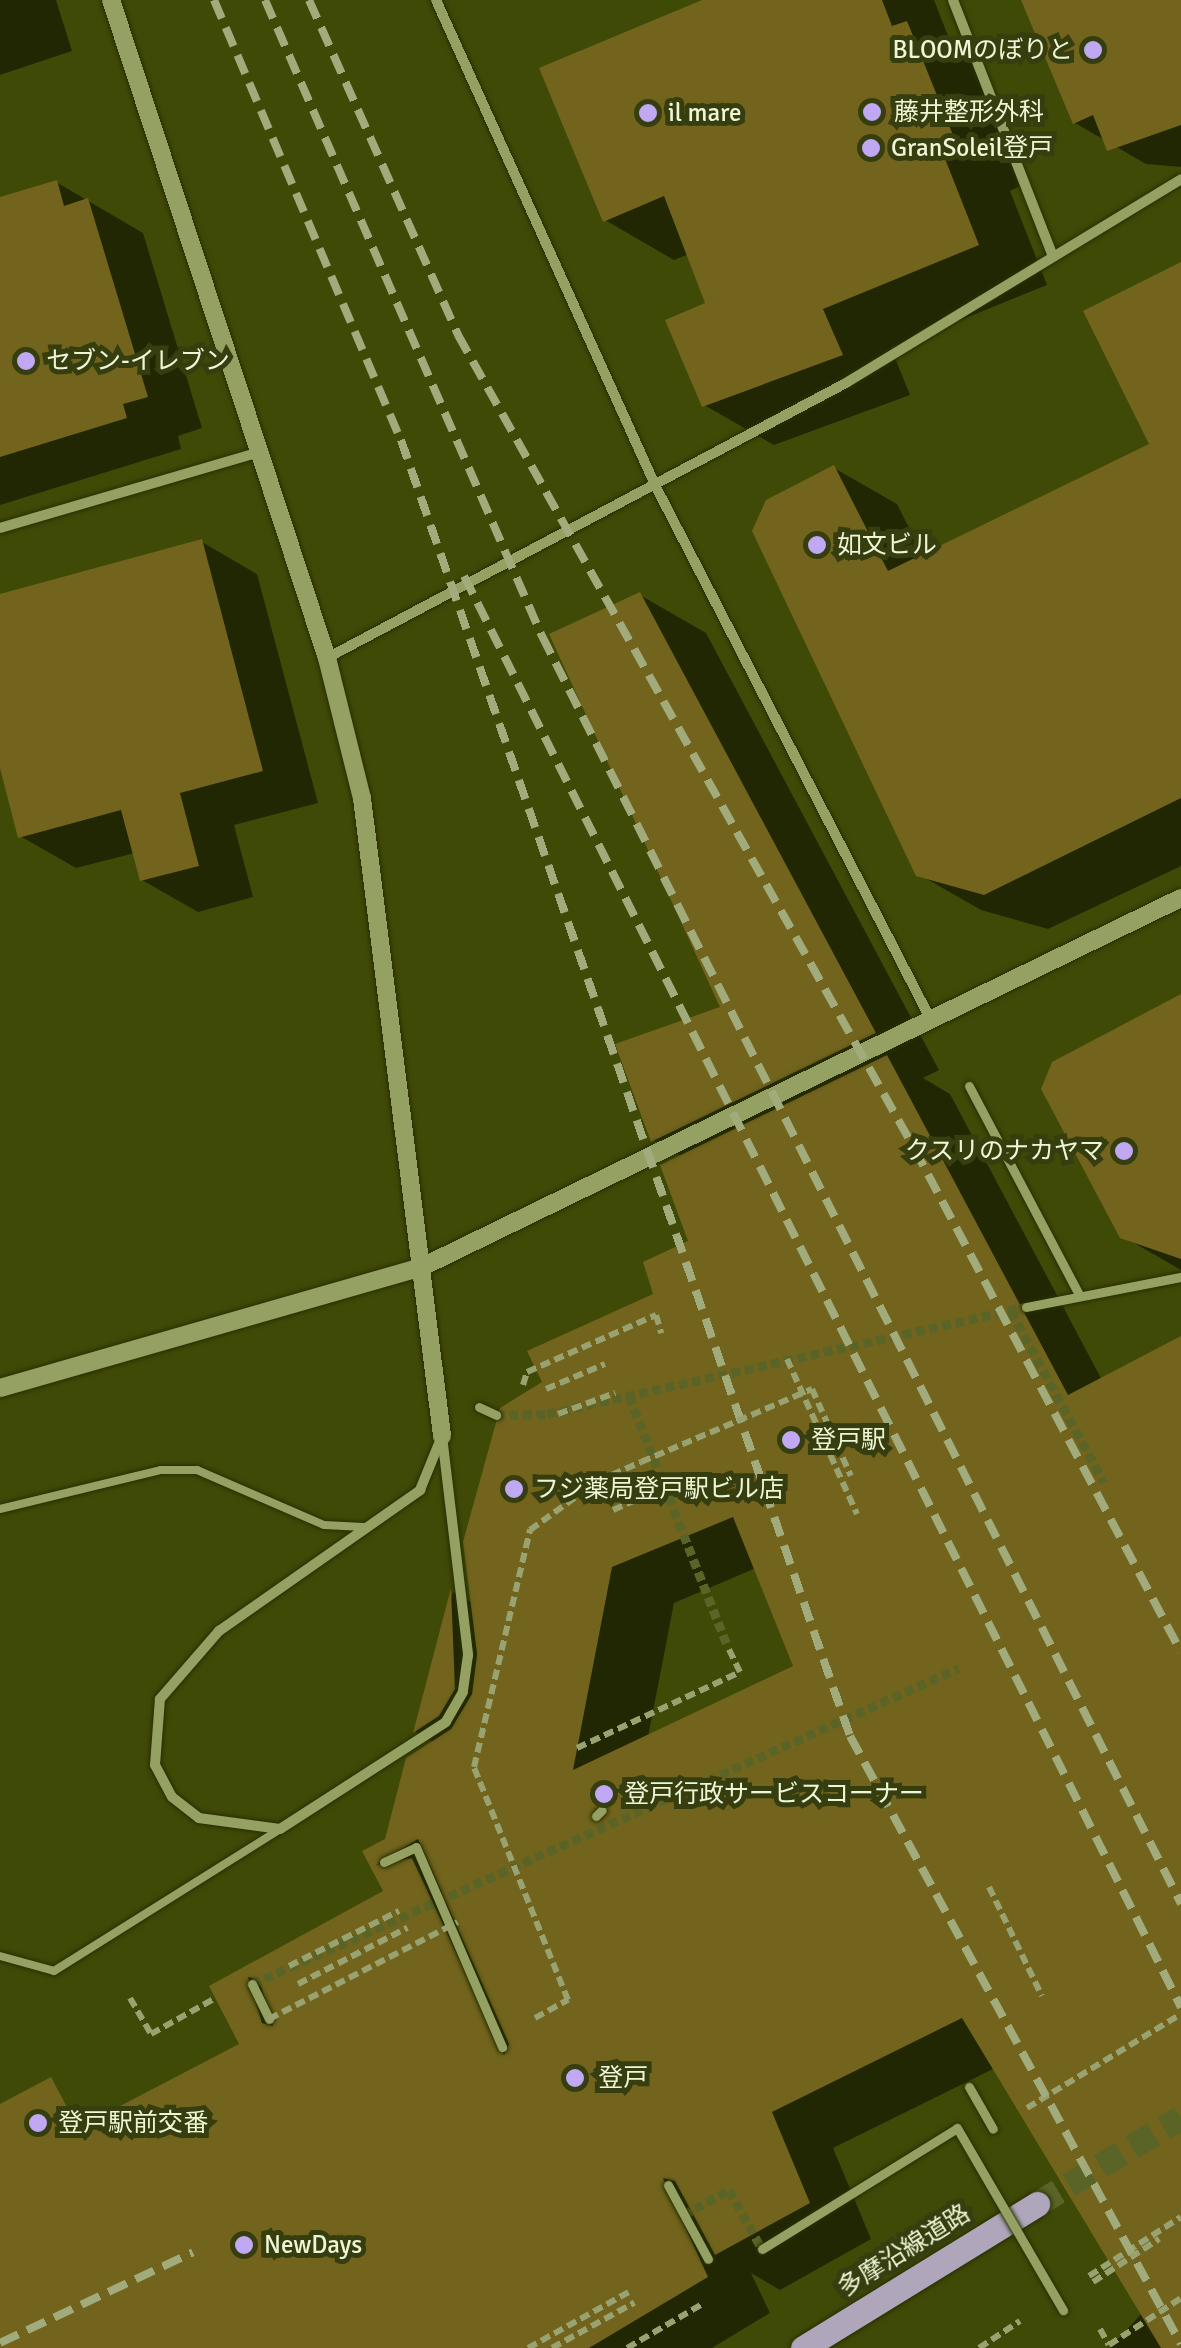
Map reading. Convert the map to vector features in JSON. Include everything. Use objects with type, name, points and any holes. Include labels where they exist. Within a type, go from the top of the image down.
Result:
[{"type":"main road","name":"多摩沿線道路","points":[[803,2348],[1037,2204]]},
{"type":"street","points":[[111,0],[327,658],[388,955],[468,1654],[463,1692],[446,1722],[280,1830],[198,1818],[172,1797],[151,1732],[160,1699],[220,1631],[382,1522],[420,1490],[442,1436]]},
{"type":"street","points":[[436,0],[656,487],[933,1023]]},
{"type":"street","points":[[952,0],[1053,256]]},
{"type":"street","points":[[327,658],[656,487],[1181,179]]},
{"type":"street","points":[[0,528],[260,452]]},
{"type":"street","points":[[0,1388],[422,1267],[933,1023],[1181,898]]},
{"type":"street","points":[[969,1086],[1078,1292]]},
{"type":"street","points":[[1026,1307],[1078,1292],[1181,1277]]},
{"type":"street","points":[[479,1407],[496,1415]]},
{"type":"street","points":[[384,1862],[416,1847],[443,1910],[454,1924],[502,2047]]},
{"type":"street","points":[[252,1984],[269,2019]]},
{"type":"street","points":[[969,2087],[993,2129]]},
{"type":"street","points":[[762,2249],[957,2128],[1063,2310]]},
{"type":"street","points":[[668,2185],[708,2259]]},
{"type":"lane","points":[[0,1510],[161,1470],[197,1470],[324,1524],[382,1522]]},
{"type":"lane","points":[[0,1956],[54,1971],[280,1830]]},
{"type":"path","points":[[527,1372],[656,1315],[661,1333]]},
{"type":"path","points":[[787,1358],[857,1514]]},
{"type":"path","points":[[546,1389],[605,1364]]},
{"type":"path","points":[[568,2000],[474,1767],[530,1530],[598,1481],[812,1389],[851,1476]]},
{"type":"path","points":[[558,1414],[615,1393]]},
{"type":"path","points":[[613,1510],[652,1493]]},
{"type":"path","points":[[577,1748],[740,1672],[728,1647]]},
{"type":"path","points":[[989,1887],[1042,1996]]},
{"type":"path","points":[[252,1984],[436,1893]]},
{"type":"path","points":[[261,2002],[443,1910]]},
{"type":"path","points":[[269,2019],[454,1924]]},
{"type":"path","points":[[130,1998],[150,2034],[215,1998]]},
{"type":"path","points":[[1078,2292],[1157,2237]]},
{"type":"path","points":[[528,2348],[629,2292]]},
{"type":"path","points":[[1109,2344],[1181,2298]]},
{"type":"path","points":[[552,2348],[634,2304]]},
{"type":"building","points":[[702,0],[882,0],[892,26],[907,21],[957,145],[942,151],[979,245],[823,309],[843,355],[702,407],[665,320],[705,303],[664,196],[603,222],[539,68]]},
{"type":"building","name":"BLOOMのぼりと","points":[[1021,0],[1181,0],[1181,125],[1107,151],[1093,115],[1073,124]]},
{"type":"building","points":[[57,180],[64,206],[88,198],[148,397],[123,404],[127,418],[0,457],[0,197]]},
{"type":"building","points":[[1181,262],[1181,798],[984,895],[916,876],[752,531],[766,500],[834,465],[888,571],[1149,444],[1083,311]]},
{"type":"building","points":[[202,539],[263,771],[180,793],[199,866],[140,881],[121,810],[18,838],[0,768],[0,594]]},
{"type":"building","points":[[640,592],[876,1033],[651,1142],[615,1044],[720,1007],[549,634]]},
{"type":"building","points":[[1181,994],[1181,1259],[1120,1238],[1041,1089],[1052,1062]]},
{"type":"building","name":"登戸駅","points":[[887,1055],[1068,1395],[1181,1336],[1181,2348],[1161,2348],[962,2018],[772,2112],[810,2203],[715,2255],[675,2181],[663,2178],[708,2277],[589,2348],[0,2348],[0,2104],[51,2077],[78,2128],[239,2044],[209,1986],[383,1891],[362,1851],[385,1839],[406,1758],[451,1729],[472,1694],[477,1654],[463,1542],[500,1408],[542,1382],[527,1351],[653,1294],[643,1262],[688,1241],[660,1165]],"holes":[[[733,1517],[793,1666],[573,1770],[612,1567]],[[418,1839],[509,2044],[504,2055],[412,1858],[376,1865]],[[248,1977],[259,1980],[273,2026],[262,2023]]]},
{"type":"building","points":[[451,1588],[455,1689],[439,1716],[413,1733]]},
{"type":"tunnel","points":[[496,1415],[547,1414],[1026,1307]]},
{"type":"tunnel","points":[[1011,1311],[1104,1482]]},
{"type":"tunnel","points":[[629,1396],[728,1647]]},
{"type":"tunnel","points":[[252,1984],[959,1668]]},
{"type":"tunnel","points":[[1037,2204],[1181,2117]]},
{"type":"tunnel","points":[[683,2215],[729,2190],[762,2249]]},
{"type":"railway","points":[[214,0],[401,440],[850,1736],[1181,2344]]},
{"type":"railway","points":[[265,0],[542,636],[1181,1904]]},
{"type":"railway","points":[[309,0],[458,335],[914,1148],[1181,1652]]},
{"type":"railway","points":[[464,576],[1181,2007]]},
{"type":"railway","points":[[0,2343],[193,2252]]},
{"type":"place","name":"BLOOMのぼりと","points":[[1093,50]]},
{"type":"place","name":"藤井整形外科","points":[[872,112]]},
{"type":"place","name":"il mare","points":[[648,113]]},
{"type":"place","name":"GranSoleil登戸","points":[[871,148]]},
{"type":"place","name":"セブン-イレブン","points":[[26,361]]},
{"type":"place","name":"如文ビル","points":[[817,545]]},
{"type":"place","name":"クスリのナカヤマ","points":[[1124,1151]]},
{"type":"place","name":"登戸駅","points":[[791,1440]]},
{"type":"place","name":"フジ薬局登戸駅ビル店","points":[[514,1489]]},
{"type":"place","name":"登戸行政サービスコーナー","points":[[604,1794]]},
{"type":"place","name":"登戸","points":[[575,2078]]},
{"type":"place","name":"登戸駅前交番","points":[[38,2123]]},
{"type":"place","name":"NewDays","points":[[244,2245]]}]
